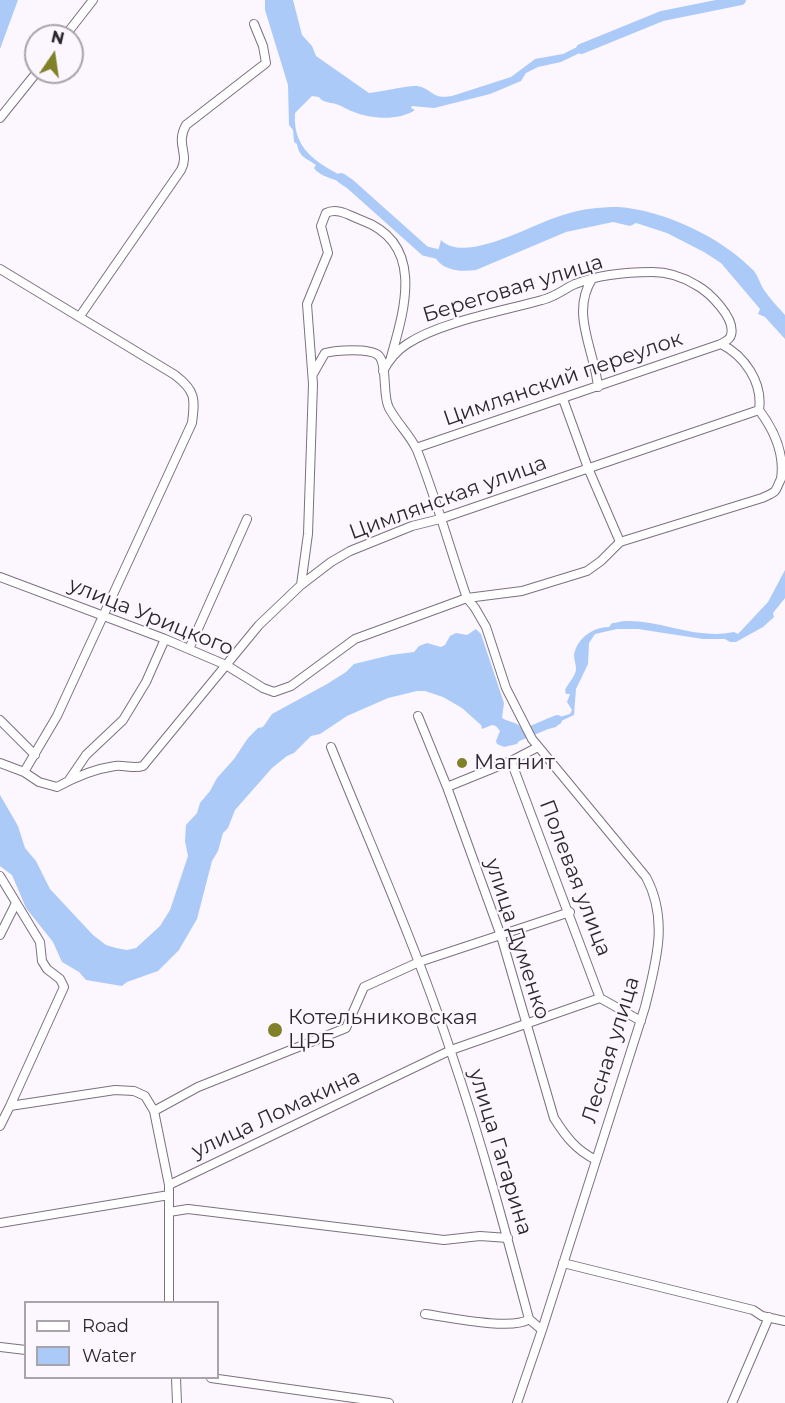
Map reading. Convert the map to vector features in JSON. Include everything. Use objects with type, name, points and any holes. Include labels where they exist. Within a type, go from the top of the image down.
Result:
[{"type":"street","points":[[74,24],[93,0]]},
{"type":"street","points":[[80,316],[182,170],[185,159],[181,137],[186,125],[266,63],[263,46],[254,24]]},
{"type":"street","points":[[0,118],[27,84]]},
{"type":"street","points":[[301,585],[308,525],[313,374],[308,304],[326,262],[327,245],[321,226],[326,213],[331,210],[342,212],[382,230],[396,247],[402,259],[406,287],[405,302],[390,358]]},
{"type":"street","points":[[0,763],[24,772],[57,716],[192,423],[193,403],[190,388],[186,383],[80,316],[1,272]]},
{"type":"street","name":"Береговая улица","points":[[383,371],[390,358],[407,344],[445,327],[547,299],[592,279],[654,272],[668,273],[695,284],[716,301],[729,322],[731,335],[721,344]]},
{"type":"street","points":[[592,279],[585,292],[584,317],[587,345],[596,372],[598,387]]},
{"type":"street","points":[[563,399],[588,468],[620,542],[762,498],[776,491],[782,476],[784,459],[781,445],[759,410],[761,399],[745,363],[733,350],[721,344]]},
{"type":"street","name":"Цимлянский переулок","points":[[416,448],[721,344]]},
{"type":"street","points":[[313,374],[325,353],[332,351],[369,352],[377,354],[381,359],[388,407],[416,448],[467,598]]},
{"type":"street","name":"Цимлянская улица","points":[[24,772],[51,787],[57,787],[96,770],[118,766],[138,768],[143,766],[259,626],[301,585],[350,551],[412,526],[440,519],[759,410]]},
{"type":"street","points":[[189,650],[247,519]]},
{"type":"street","name":"улица Урицкого","points":[[0,577],[165,639],[225,665],[267,691],[284,690],[355,639],[467,598],[522,591],[587,571],[602,561],[620,542]]},
{"type":"street","name":"Лесная улица","points":[[467,598],[486,627],[506,688],[531,739],[646,877],[654,892],[659,915],[656,963],[641,1021],[517,1403]]},
{"type":"street","points":[[69,780],[86,755],[123,720],[146,682],[165,639]]},
{"type":"street","name":"улица Думенко","points":[[418,716],[447,787],[501,936],[554,1118],[569,1142],[596,1160]]},
{"type":"street","points":[[0,720],[35,755]]},
{"type":"street","name":"улица Гагарина","points":[[331,747],[419,962],[451,1050],[508,1238],[529,1319]]},
{"type":"street","points":[[447,787],[511,761],[538,747]]},
{"type":"street","name":"Полевая улица","points":[[511,761],[570,912],[600,998]]},
{"type":"street","points":[[0,876],[40,942],[42,961],[64,987],[0,1126]]},
{"type":"street","points":[[0,935],[16,903]]},
{"type":"street","points":[[154,1111],[198,1087],[346,1028],[364,987],[419,962],[570,912]]},
{"type":"street","points":[[600,998],[641,1021]]},
{"type":"street","name":"улица Ломакина","points":[[169,1185],[451,1050],[600,998]]},
{"type":"street","points":[[10,1106],[115,1090],[134,1091],[145,1096],[154,1111],[169,1185],[169,1301]]},
{"type":"street","points":[[0,1223],[169,1195]]},
{"type":"street","points":[[170,1212],[188,1209],[444,1240],[480,1236],[508,1238]]},
{"type":"street","points":[[563,1263],[753,1310],[758,1314],[785,1321]]},
{"type":"street","points":[[425,1314],[499,1324],[518,1323],[529,1319],[542,1330]]},
{"type":"street","points":[[732,1403],[769,1317]]},
{"type":"street","points":[[0,1347],[24,1350]]},
{"type":"street","points":[[219,1378],[389,1403]]},
{"type":"street","points":[[176,1379],[177,1403]]},
{"type":"water","points":[[0,0],[18,0],[0,49]]},
{"type":"water","points":[[265,0],[293,0],[302,35],[312,46],[316,56],[369,93],[417,86],[436,95],[452,96],[511,77],[535,59],[563,54],[590,44],[596,45],[561,62],[538,67],[526,73],[521,81],[490,94],[434,108],[412,106],[411,108],[415,110],[401,116],[385,118],[368,116],[312,96],[295,113],[295,127],[299,139],[304,149],[312,157],[355,183],[351,186],[326,177],[317,171],[314,168],[316,165],[301,155],[294,142],[293,130],[289,125],[288,85],[265,10]]},
{"type":"water","points":[[618,207],[654,213],[690,227],[708,236],[740,258],[755,272],[766,293],[785,315],[785,339],[765,317],[758,314],[760,309],[721,263],[667,233],[636,223],[630,226],[613,222],[566,232],[476,270],[454,270],[444,266],[436,259],[441,240],[452,246],[466,248],[483,245],[570,213]]},
{"type":"water","points":[[785,570],[785,598],[773,613],[774,617],[763,627],[736,642],[638,629],[617,629],[595,634],[589,643],[588,664],[576,689],[574,715],[561,721],[556,727],[548,729],[543,725],[548,718],[550,721],[570,714],[572,710],[567,702],[570,694],[566,694],[565,690],[576,671],[574,655],[578,643],[592,631],[609,627],[612,623],[626,621],[653,623],[706,634],[734,632],[738,634],[768,602]]},
{"type":"water","points":[[476,629],[481,634],[504,703],[502,718],[521,728],[521,737],[517,744],[504,747],[497,744],[500,731],[496,726],[492,725],[482,729],[481,725],[462,708],[443,697],[425,691],[388,698],[347,716],[320,734],[311,736],[294,753],[272,768],[235,810],[212,861],[197,919],[179,950],[158,971],[122,986],[86,980],[79,972],[62,962],[53,942],[26,908],[12,875],[0,866],[0,795],[18,826],[25,848],[36,861],[50,889],[93,935],[106,945],[127,950],[136,948],[160,926],[170,910],[188,856],[185,841],[186,825],[197,813],[200,803],[217,778],[248,738],[258,728],[263,727],[272,714],[327,684],[354,664],[414,652],[419,646],[427,643],[441,647],[445,645],[450,636],[456,633],[467,635]]},
{"type":"waterway","points":[[581,49],[662,16],[741,0]]},
{"type":"waterway","points":[[341,178],[425,251],[450,257]]},
{"type":"waterway","points":[[511,735],[514,738],[557,720]]},
{"type":"place","name":"Магнит","points":[[462,763]]},
{"type":"place","name":"Котельниковская ЦРБ","points":[[275,1030]]}]
